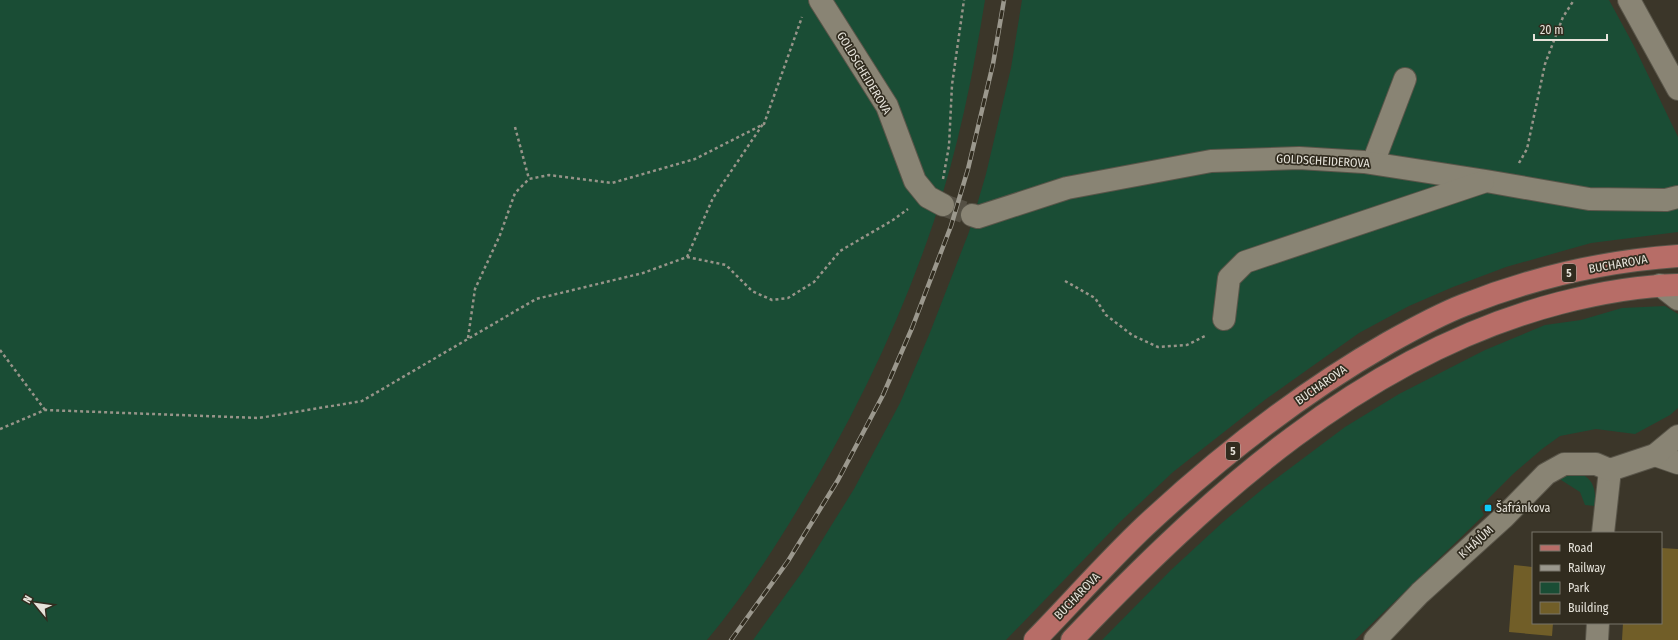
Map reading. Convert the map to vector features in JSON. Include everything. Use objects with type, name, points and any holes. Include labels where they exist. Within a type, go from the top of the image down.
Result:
[{"type":"main road","name":"BUCHAROVA","points":[[1035,640],[1145,526],[1202,476],[1296,402],[1352,364],[1420,325],[1456,308],[1524,285],[1581,270],[1646,258],[1678,256]]},
{"type":"main road","name":"5","points":[[1072,640],[1156,554],[1239,480],[1333,408],[1388,375],[1435,349],[1477,329],[1534,310],[1611,291],[1669,285]]},
{"type":"street","name":"GOLDSCHEIDEROVA","points":[[820,0],[886,106],[915,181],[937,202]]},
{"type":"street","points":[[1629,0],[1671,61],[1678,89]]},
{"type":"street","points":[[1373,163],[1405,79]]},
{"type":"street","name":"GOLDSCHEIDEROVA","points":[[972,215],[978,217],[1067,188],[1211,161],[1299,158],[1373,163],[1589,199],[1666,200],[1678,197]]},
{"type":"street","points":[[1224,319],[1229,278],[1245,262],[1486,181]]},
{"type":"street","points":[[1669,285],[1678,299]]},
{"type":"street","points":[[1603,532],[1610,470],[1655,455],[1678,436]]},
{"type":"street","points":[[1655,455],[1678,463]]},
{"type":"street","name":"K HÁJŮM","points":[[1375,640],[1420,593],[1504,516],[1546,474],[1564,464],[1596,464],[1610,470]]},
{"type":"street","points":[[1597,640],[1598,624]]},
{"type":"path","points":[[0,430],[46,410],[259,418],[362,400],[536,299],[643,273],[688,257],[726,265],[752,291],[772,300],[788,298],[814,282],[840,251],[893,220],[937,202],[944,177],[949,146],[952,84],[964,0]]},
{"type":"path","points":[[1517,166],[1527,149],[1545,64],[1563,17],[1574,0]]},
{"type":"path","points":[[688,257],[713,198],[764,124],[803,15]]},
{"type":"path","points":[[468,338],[475,289],[500,235],[516,193],[529,179],[549,175],[612,183],[695,158],[764,124]]},
{"type":"path","points":[[515,127],[529,179]]},
{"type":"path","points":[[1065,281],[1095,298],[1106,315],[1132,334],[1158,347],[1187,345],[1216,331],[1224,319]]},
{"type":"path","points":[[0,350],[46,410]]},
{"type":"green space","points":[[0,0],[985,0],[970,84],[958,139],[943,194],[921,259],[891,333],[857,405],[819,475],[755,576],[732,609],[707,640],[0,640]]},
{"type":"green space","points":[[1022,0],[1609,0],[1634,46],[1678,137],[1678,232],[1591,243],[1506,267],[1453,287],[1409,306],[1359,333],[1266,399],[1173,472],[1120,522],[1006,640],[753,640],[803,571],[854,489],[900,403],[929,335],[969,232],[986,174],[1011,68]]},
{"type":"green space","points":[[1665,306],[1678,314],[1678,408],[1670,415],[1635,434],[1596,429],[1560,436],[1542,449],[1513,474],[1480,507],[1484,515],[1355,640],[1102,640],[1171,570],[1223,522],[1265,487],[1345,427],[1399,394],[1485,350],[1545,325],[1581,320],[1622,308]]},
{"type":"green space","points":[[1578,473],[1591,481],[1595,495],[1595,506],[1585,505],[1580,492],[1558,478],[1563,475]]},
{"type":"building","points":[[1662,548],[1678,549],[1678,640],[1622,640],[1623,624],[1662,624]]},
{"type":"building","points":[[1514,565],[1532,567],[1532,624],[1553,624],[1552,636],[1509,632]]},
{"type":"tunnel","points":[[943,205],[972,215]]},
{"type":"railway","points":[[731,640],[788,561],[838,480],[883,395],[912,328],[951,226],[968,169],[993,64],[1004,0]]},
{"type":"place","name":"Šafránkova","points":[[1488,508]]}]
